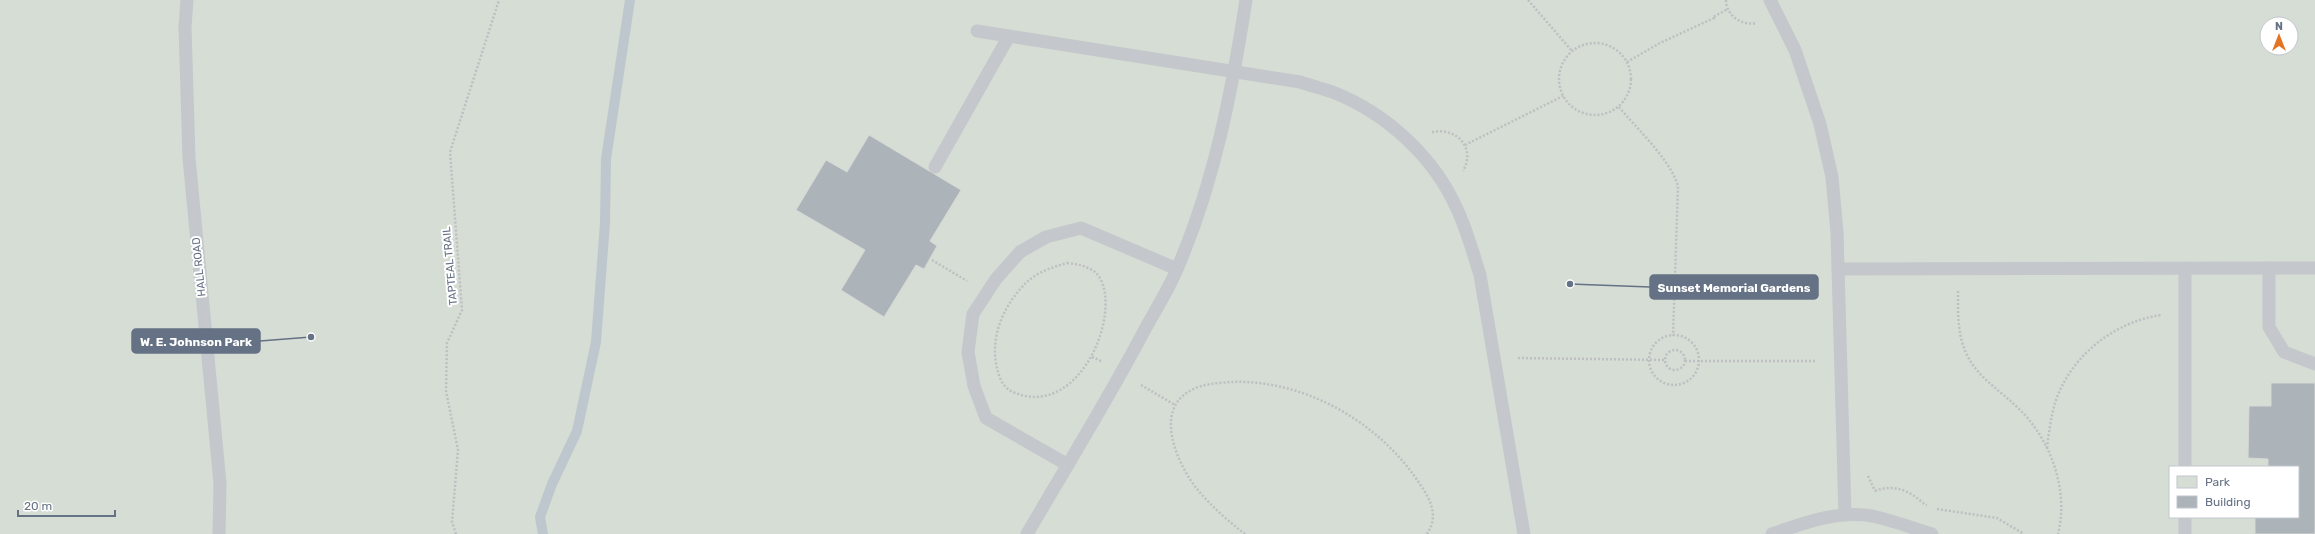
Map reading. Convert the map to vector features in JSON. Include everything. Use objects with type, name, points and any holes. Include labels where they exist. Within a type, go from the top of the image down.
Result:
[{"type":"lane","name":"HALL ROAD","points":[[187,0],[185,27],[188,158],[220,483],[219,534]]},
{"type":"lane","points":[[1027,534],[1122,373],[1177,269],[1195,222],[1213,162],[1234,71],[1246,0]]},
{"type":"lane","points":[[1770,0],[1795,50],[1820,124],[1832,177],[1838,269],[1845,515]]},
{"type":"lane","points":[[977,31],[1300,82],[1335,93],[1370,110],[1397,130],[1430,165],[1456,207],[1468,236],[1480,275],[1524,534]]},
{"type":"lane","points":[[935,167],[1010,36]]},
{"type":"lane","points":[[1068,464],[986,418],[974,386],[968,352],[973,314],[996,279],[1020,252],[1046,237],[1081,228],[1177,269]]},
{"type":"lane","points":[[2269,268],[2269,327],[2284,352],[2315,364]]},
{"type":"lane","points":[[1838,269],[2315,268]]},
{"type":"lane","points":[[2185,269],[2185,466]]},
{"type":"lane","points":[[1772,534],[1825,517],[1845,515],[1872,516],[1932,534]]},
{"type":"lane","points":[[2185,518],[2185,534]]},
{"type":"path","name":"TAPTEAL TRAIL","points":[[456,534],[452,522],[458,450],[446,391],[448,343],[462,310],[450,152],[499,0]]},
{"type":"path","points":[[1528,0],[1572,51]]},
{"type":"path","points":[[1726,0],[1730,13],[1741,22],[1752,24],[1778,15]]},
{"type":"path","points":[[1627,62],[1660,43],[1714,18],[1728,9]]},
{"type":"path","points":[[1591,42],[1602,43],[1612,47],[1627,62],[1631,73],[1631,86],[1619,107],[1599,115],[1588,114],[1578,111],[1563,96],[1559,84],[1559,72],[1564,60],[1572,51],[1581,45],[1591,42]]},
{"type":"path","points":[[1465,146],[1563,96]]},
{"type":"path","points":[[1619,107],[1668,165],[1678,186],[1674,336]]},
{"type":"path","points":[[1067,263],[1082,265],[1096,273],[1104,286],[1106,316],[1101,338],[1092,357],[1068,383],[1055,392],[1040,397],[1022,396],[1008,390],[999,377],[994,343],[998,329],[1012,301],[1034,276],[1049,268],[1067,263]]},
{"type":"path","points":[[1959,269],[1959,327],[1961,341],[1968,357],[1992,386],[2020,410],[2034,426],[2047,448],[2058,484],[2062,508],[2058,534]]},
{"type":"path","points":[[2047,448],[2056,399],[2068,375],[2080,358],[2095,343],[2132,323],[2153,316],[2185,312]]},
{"type":"path","points":[[1674,336],[1685,338],[1692,343],[1697,350],[1699,366],[1690,379],[1676,385],[1668,384],[1654,375],[1650,360],[1655,344],[1661,339],[1674,336]]},
{"type":"path","points":[[1674,350],[1683,354],[1685,360],[1681,369],[1675,371],[1669,369],[1664,360],[1667,354],[1674,350]]},
{"type":"path","points":[[1494,357],[1664,360]]},
{"type":"path","points":[[1685,360],[1840,362]]},
{"type":"path","points":[[1245,534],[1230,522],[1196,488],[1185,470],[1171,432],[1170,419],[1174,407],[1180,398],[1200,387],[1224,382],[1271,384],[1321,400],[1351,417],[1374,433],[1396,453],[1427,493],[1433,508],[1434,520],[1427,534]]},
{"type":"path","points":[[1875,491],[1885,487],[1898,488],[1908,492],[1924,504],[1952,512],[1997,518],[2024,534]]},
{"type":"green space","points":[[0,0],[2315,0],[2315,534],[0,534]]},
{"type":"building","points":[[869,135],[961,190],[930,241],[937,246],[924,269],[916,265],[884,317],[841,290],[865,250],[796,210],[826,160],[847,172]]},
{"type":"building","points":[[2271,383],[2315,383],[2315,534],[2255,534],[2255,518],[2299,518],[2299,466],[2268,466],[2268,459],[2248,458],[2249,406],[2271,406]]},
{"type":"waterway","points":[[543,534],[540,517],[552,484],[577,431],[596,342],[605,223],[606,159],[630,0]]},
{"type":"place","name":"Sunset Memorial Gardens","points":[[1570,284]]},
{"type":"place","name":"W. E. Johnson Park","points":[[311,337]]}]
